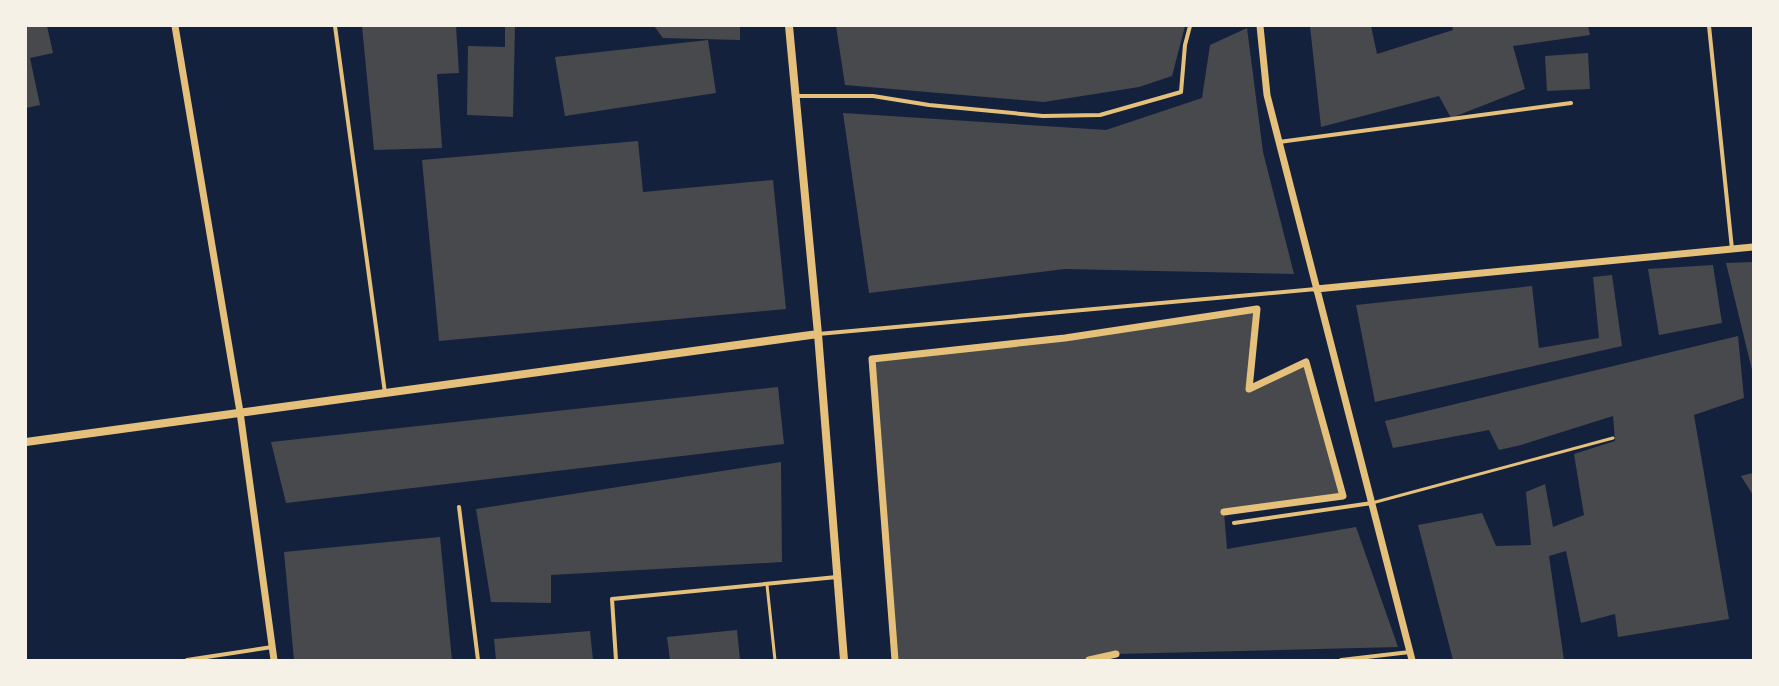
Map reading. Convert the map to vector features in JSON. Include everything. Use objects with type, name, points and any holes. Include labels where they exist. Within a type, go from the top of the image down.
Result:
[{"type":"main road","points":[[789,26],[818,334],[844,660]]},
{"type":"main road","points":[[26,442],[818,334]]},
{"type":"street","points":[[176,26],[240,412],[274,660]]},
{"type":"street","points":[[335,26],[385,394]]},
{"type":"street","points":[[796,96],[873,96],[929,105],[1043,116],[1100,115],[1181,92],[1185,45],[1190,26]]},
{"type":"street","points":[[1260,26],[1267,95],[1278,142],[1411,656],[1341,660]]},
{"type":"street","points":[[1710,26],[1732,249]]},
{"type":"street","points":[[1278,142],[1571,103]]},
{"type":"street","points":[[818,334],[1316,289],[1753,247]]},
{"type":"street","points":[[895,660],[872,359],[1065,338],[1257,309],[1249,389],[1306,362],[1343,496],[1224,512]]},
{"type":"street","points":[[1234,523],[1372,504]]},
{"type":"street","points":[[459,507],[478,660]]},
{"type":"street","points":[[616,660],[612,599],[837,577]]},
{"type":"street","points":[[187,660],[273,647]]},
{"type":"street","points":[[1089,660],[1116,654]]},
{"type":"lane","points":[[1372,504],[1613,438]]},
{"type":"lane","points":[[767,585],[775,660]]},
{"type":"building","points":[[26,26],[47,26],[53,53],[30,58],[40,105],[26,108]]},
{"type":"building","points":[[362,26],[456,26],[459,73],[437,74],[442,148],[374,150]]},
{"type":"building","points":[[505,26],[515,26],[513,117],[467,115],[468,46],[505,47]]},
{"type":"building","points":[[654,26],[740,26],[740,40],[663,38]]},
{"type":"building","points":[[836,26],[1185,26],[1172,76],[1139,87],[1044,102],[845,85]]},
{"type":"building","points":[[1310,26],[1371,26],[1377,54],[1453,30],[1452,26],[1588,26],[1590,35],[1513,46],[1525,89],[1451,118],[1439,96],[1321,127]]},
{"type":"building","points":[[1247,28],[1263,152],[1294,274],[1065,269],[869,293],[843,113],[1106,130],[1202,98],[1210,45]]},
{"type":"building","points":[[708,40],[716,93],[565,116],[555,57]]},
{"type":"building","points":[[1588,53],[1590,89],[1547,91],[1545,56]]},
{"type":"building","points":[[638,141],[643,192],[773,180],[786,309],[439,341],[422,160]]},
{"type":"building","points":[[1753,262],[1753,370],[1752,370],[1726,263]]},
{"type":"building","points":[[1713,265],[1722,323],[1659,335],[1648,269]]},
{"type":"building","points":[[1612,275],[1622,346],[1375,402],[1356,305],[1532,286],[1539,348],[1599,338],[1593,277]]},
{"type":"building","points":[[1257,309],[1249,389],[1306,362],[1343,496],[1224,512],[1227,549],[1356,527],[1398,647],[1116,654],[1089,660],[895,660],[872,359],[1065,338]]},
{"type":"building","points":[[1738,336],[1744,398],[1694,415],[1729,619],[1618,637],[1615,614],[1581,623],[1566,551],[1549,556],[1564,660],[1453,660],[1418,525],[1482,513],[1496,546],[1531,545],[1526,492],[1545,484],[1553,527],[1584,515],[1574,454],[1615,441],[1613,416],[1521,445],[1499,450],[1489,430],[1393,448],[1385,421]]},
{"type":"building","points":[[778,387],[784,444],[286,503],[271,442]]},
{"type":"building","points":[[781,462],[782,562],[551,575],[551,603],[491,602],[476,509]]},
{"type":"building","points":[[1753,473],[1753,495],[1741,476]]},
{"type":"building","points":[[440,537],[452,660],[294,660],[284,552]]},
{"type":"building","points":[[737,630],[740,660],[670,660],[667,637]]},
{"type":"building","points":[[590,631],[593,660],[496,660],[494,639]]}]
